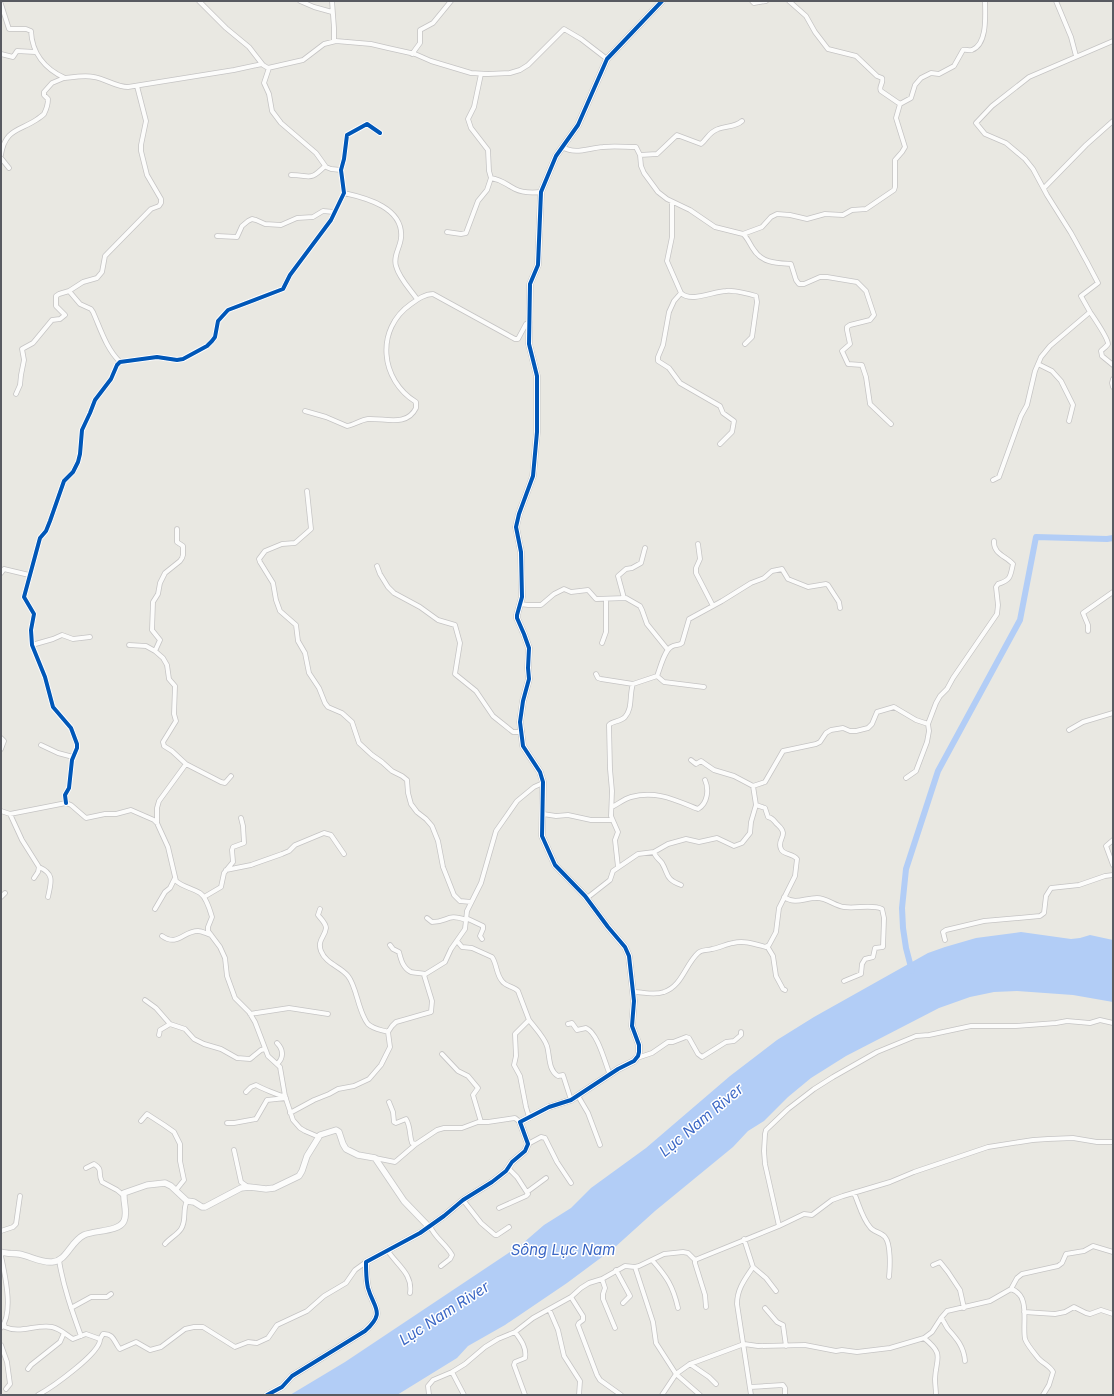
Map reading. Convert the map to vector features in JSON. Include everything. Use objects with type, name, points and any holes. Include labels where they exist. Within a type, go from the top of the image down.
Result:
[{"type":"street","points":[[199,1],[226,28],[249,47],[262,64],[269,68],[305,59],[324,44],[334,41],[371,44],[412,54],[460,70],[481,74],[510,73],[520,70],[535,58],[564,29],[581,39],[607,59]]},
{"type":"street","points":[[300,1],[332,12]]},
{"type":"street","points":[[332,1],[334,41]]},
{"type":"street","points":[[412,54],[420,43],[420,30],[433,23],[451,1]]},
{"type":"street","points":[[637,1058],[639,1045],[632,1025],[634,992],[628,954],[625,947],[587,898],[553,862],[542,836],[543,783],[540,772],[523,746],[520,718],[529,679],[529,652],[528,643],[517,618],[522,597],[521,552],[516,526],[533,476],[537,432],[537,381],[529,344],[530,284],[538,265],[541,192],[556,156],[578,125],[607,59],[662,1]]},
{"type":"street","points":[[752,1],[754,3],[766,1]]},
{"type":"street","points":[[789,1],[806,16],[815,32],[828,49],[857,57],[877,76],[882,78],[880,91],[900,104]]},
{"type":"street","points":[[562,146],[573,151],[602,147],[636,147],[640,155],[641,166],[646,176],[658,192],[672,202],[690,210],[715,227],[743,234],[762,227],[771,217],[777,214],[807,219],[825,214],[843,215],[852,210],[866,209],[894,190],[895,187],[895,160],[905,146],[896,118],[900,104],[911,98],[915,85],[924,76],[931,73],[939,74],[952,67],[958,61],[962,50],[972,50],[980,44],[984,33],[985,1]]},
{"type":"street","points":[[1056,1],[1071,37],[1076,56]]},
{"type":"street","points":[[1,4],[9,29],[26,29],[31,31],[36,52],[46,65],[64,78]]},
{"type":"street","points":[[1113,41],[1027,78],[992,106],[976,123],[985,134],[1006,143],[1025,159],[1079,247],[1098,283],[1081,296],[1100,327],[1107,343],[1107,346],[1102,351],[1102,356],[1113,365]]},
{"type":"street","points":[[1,54],[13,57],[17,51],[36,52]]},
{"type":"street","points":[[9,168],[1,157],[4,144],[12,133],[20,127],[34,121],[44,114],[48,97],[44,94],[44,92],[52,83],[64,78],[91,76],[120,87],[137,86],[262,64]]},
{"type":"street","points":[[269,68],[264,83],[269,94],[272,111],[281,123],[316,153],[324,166],[331,169],[341,170]]},
{"type":"street","points":[[447,232],[461,234],[466,233],[478,201],[488,187],[491,178],[489,171],[488,150],[471,128],[468,119],[474,107],[481,74]]},
{"type":"street","points":[[16,394],[20,385],[24,360],[22,349],[33,343],[52,320],[64,317],[64,313],[56,306],[55,299],[58,294],[83,282],[96,279],[104,266],[105,256],[151,209],[159,206],[161,202],[161,199],[147,175],[141,151],[146,121],[137,86]]},
{"type":"street","points":[[640,155],[657,154],[677,135],[701,144],[707,136],[715,130],[737,125],[742,120]]},
{"type":"street","points":[[1044,188],[1086,144],[1113,121]]},
{"type":"street","points":[[66,803],[65,795],[69,788],[73,757],[77,748],[76,739],[71,728],[53,707],[45,678],[32,645],[31,630],[34,614],[24,597],[40,538],[46,531],[64,481],[73,472],[78,462],[82,430],[90,414],[93,402],[96,396],[111,379],[117,365],[120,362],[157,357],[180,360],[207,346],[214,337],[218,321],[228,310],[283,289],[290,275],[329,222],[344,193],[341,170],[348,135],[367,124],[380,133]]},
{"type":"street","points":[[291,175],[310,177],[316,174],[324,166]]},
{"type":"street","points":[[491,178],[500,179],[515,189],[524,192],[541,192]]},
{"type":"street","points":[[344,193],[374,202],[399,221],[401,238],[395,258],[396,266],[403,280],[417,300]]},
{"type":"street","points":[[672,202],[672,237],[667,261],[681,293],[684,296],[692,296],[708,295],[722,291],[736,291],[756,296],[757,302],[752,337],[745,344]]},
{"type":"street","points":[[217,236],[237,237],[242,226],[252,219],[265,224],[281,225],[296,218],[313,217],[323,211],[334,212]]},
{"type":"street","points":[[743,234],[760,257],[778,263],[791,264],[796,280],[799,284],[804,284],[818,277],[827,277],[857,282],[865,288],[874,315],[869,321],[847,327],[850,344],[842,350],[848,364],[862,365],[866,377],[870,404],[891,424]]},
{"type":"street","points":[[69,290],[80,304],[93,312],[111,351],[120,362]]},
{"type":"street","points":[[681,293],[674,301],[668,312],[663,344],[658,360],[669,368],[679,382],[720,406],[723,413],[734,421],[734,429],[720,444]]},
{"type":"street","points":[[305,411],[326,417],[347,426],[368,419],[389,421],[406,419],[410,416],[416,408],[416,402],[408,398],[396,384],[389,370],[386,351],[392,326],[405,308],[428,294],[433,294],[515,339],[518,338],[526,324],[530,322]]},
{"type":"street","points":[[993,480],[999,477],[1019,421],[1027,405],[1033,377],[1043,354],[1050,346],[1090,312]]},
{"type":"street","points":[[1038,364],[1052,371],[1061,381],[1073,405],[1069,421]]},
{"type":"street","points":[[1113,379],[1113,387]]},
{"type":"street","points":[[307,491],[311,529],[304,537],[293,544],[282,544],[265,551],[260,559],[260,562],[273,584],[277,605],[282,613],[296,625],[298,641],[305,653],[310,673],[319,688],[325,703],[328,707],[342,714],[352,722],[359,743],[392,771],[407,780],[411,804],[417,812],[429,822],[436,836],[443,868],[454,895],[460,901],[471,902]]},
{"type":"street","points":[[155,651],[160,640],[152,630],[152,604],[158,594],[161,580],[165,573],[180,561],[183,555],[183,546],[176,540],[177,530]]},
{"type":"street","points":[[906,778],[916,771],[927,742],[928,724],[940,696],[947,689],[954,676],[997,614],[998,605],[996,587],[998,584],[1006,582],[1013,564],[998,553],[994,541]]},
{"type":"street","points":[[698,544],[700,559],[696,568],[696,573],[713,606]]},
{"type":"street","points":[[624,598],[618,576],[626,569],[631,569],[641,563],[645,548]]},
{"type":"street","points":[[377,566],[388,587],[394,593],[420,607],[438,620],[455,625],[460,643],[456,675],[476,691],[491,712],[513,732],[522,732]]},
{"type":"street","points":[[1,572],[4,569],[29,575]]},
{"type":"street","points":[[596,674],[598,678],[601,679],[633,684],[657,676],[668,650],[672,646],[678,646],[682,642],[689,619],[750,583],[764,578],[772,571],[781,569],[788,579],[811,587],[826,584],[828,585],[839,602],[840,608]]},
{"type":"street","points":[[520,604],[542,605],[554,594],[564,589],[571,592],[588,590],[595,599],[624,598],[641,607],[647,624],[668,650]]},
{"type":"street","points":[[1088,632],[1088,623],[1083,613],[1113,592]]},
{"type":"street","points":[[602,643],[606,632],[606,599]]},
{"type":"street","points":[[32,645],[62,635],[73,639],[90,638]]},
{"type":"street","points":[[129,645],[146,646],[163,658],[168,666],[169,679],[176,687],[175,723],[162,744],[186,764],[224,783],[232,776]]},
{"type":"street","points":[[657,676],[664,682],[704,687]]},
{"type":"street","points":[[618,867],[614,840],[618,832],[612,820],[609,726],[610,723],[622,720],[628,713],[633,684]]},
{"type":"street","points":[[690,760],[696,764],[701,761],[714,770],[734,776],[753,786],[765,782],[783,751],[816,744],[820,742],[830,730],[843,728],[856,731],[868,728],[872,724],[875,714],[878,711],[894,707],[916,720],[928,724]]},
{"type":"street","points":[[1069,730],[1083,722],[1113,713]]},
{"type":"street","points":[[1,738],[4,741],[1,749]]},
{"type":"street","points":[[41,745],[60,754],[73,757]]},
{"type":"street","points":[[186,764],[159,801],[157,808],[158,823],[168,846],[175,878],[180,885],[200,893],[204,897],[212,917],[208,929],[220,947],[224,958],[227,976],[235,998],[250,1014],[255,1022],[268,1056],[278,1063],[280,1067],[285,1097],[290,1114],[300,1128],[319,1137]]},
{"type":"street","points":[[612,807],[632,797],[653,794],[680,801],[698,809],[701,807],[708,794],[708,786],[705,780]]},
{"type":"street","points":[[390,945],[399,952],[402,963],[412,972],[425,974],[445,962],[451,949],[465,929],[467,911],[481,883],[496,831],[517,802],[534,787],[543,783]]},
{"type":"street","points":[[587,898],[610,880],[613,871],[638,854],[654,852],[668,844],[686,839],[701,842],[717,838],[732,845],[739,845],[746,840],[750,833],[751,822],[756,805],[753,786]]},
{"type":"street","points":[[1,811],[10,814],[66,803],[71,805],[86,818],[105,814],[116,814],[131,810],[158,823]]},
{"type":"street","points":[[756,805],[766,808],[768,817],[773,819],[782,828],[783,834],[780,846],[781,850],[797,859],[795,876],[778,910],[776,932],[767,946]]},
{"type":"street","points":[[10,814],[22,840],[39,867],[48,872],[51,877],[48,897]]},
{"type":"street","points":[[543,814],[556,816],[568,815],[591,820],[612,820]]},
{"type":"street","points":[[204,897],[221,887],[224,873],[234,862],[233,847],[244,843],[241,818]]},
{"type":"street","points":[[226,870],[251,865],[277,856],[289,851],[295,845],[324,833],[331,835],[344,854]]},
{"type":"street","points":[[1113,840],[1106,846],[1113,866]]},
{"type":"street","points":[[654,852],[663,866],[667,876],[673,882],[681,885]]},
{"type":"street","points":[[34,878],[39,867]]},
{"type":"street","points":[[946,940],[943,932],[946,930],[984,921],[1043,914],[1045,911],[1046,896],[1051,888],[1081,884],[1105,876],[1113,875]]},
{"type":"street","points":[[155,909],[170,888],[175,878]]},
{"type":"street","points":[[1,897],[5,893]]},
{"type":"street","points":[[784,897],[790,901],[820,898],[842,907],[856,908],[866,906],[882,910],[884,923],[883,947],[875,948],[873,957],[866,958],[864,960],[861,974],[844,981]]},
{"type":"street","points":[[320,909],[318,915],[326,928],[319,942],[321,951],[328,961],[347,975],[361,1011],[368,1024],[388,1032]]},
{"type":"street","points":[[427,918],[432,922],[438,922],[451,917],[466,919],[483,926],[480,936],[482,939]]},
{"type":"street","points":[[162,936],[171,940],[178,939],[198,931],[211,935]]},
{"type":"street","points":[[457,941],[462,947],[472,948],[492,956],[501,980],[507,987],[517,990],[529,1020],[545,1042],[554,1073],[558,1076],[563,1075],[571,1100]]},
{"type":"street","points":[[634,992],[659,994],[667,991],[681,979],[693,959],[702,951],[738,942],[752,942],[767,946],[773,956],[776,976],[785,990]]},
{"type":"street","points":[[290,1114],[338,1089],[354,1086],[369,1079],[381,1065],[390,1047],[388,1032],[392,1026],[396,1022],[431,1012],[432,1001],[423,977],[425,974]]},
{"type":"street","points":[[145,1000],[156,1008],[170,1024],[185,1029],[192,1037],[204,1044],[221,1049],[237,1058],[250,1059],[261,1050],[265,1049]]},
{"type":"street","points":[[250,1014],[289,1008],[328,1014]]},
{"type":"street","points":[[529,1020],[515,1033],[514,1037],[516,1056],[514,1065],[520,1076],[529,1117]]},
{"type":"street","points":[[779,1226],[765,1164],[764,1134],[766,1130],[788,1109],[814,1089],[833,1077],[877,1052],[916,1036],[932,1035],[971,1026],[1016,1026],[1067,1021],[1090,1023],[1100,1020],[1113,1023]]},
{"type":"street","points":[[568,1024],[572,1023],[577,1030],[586,1028],[592,1032],[598,1043],[610,1075]]},
{"type":"street","points":[[159,1035],[160,1030],[170,1024]]},
{"type":"street","points":[[520,1122],[549,1106],[571,1100],[637,1058],[652,1053],[668,1042],[673,1042],[686,1037],[689,1038],[698,1054],[702,1057],[726,1042],[734,1041],[741,1035],[741,1032]]},
{"type":"street","points":[[277,1043],[282,1051],[282,1057],[278,1063]]},
{"type":"street","points":[[442,1054],[458,1070],[468,1076],[478,1088],[473,1095],[480,1122]]},
{"type":"street","points":[[246,1092],[251,1087],[256,1085],[285,1097]]},
{"type":"street","points":[[578,1096],[588,1113],[600,1145]]},
{"type":"street","points":[[227,1122],[234,1123],[256,1119],[267,1100],[285,1097]]},
{"type":"street","points":[[389,1102],[393,1112],[394,1122],[396,1123],[406,1120],[410,1130],[410,1138],[412,1143],[416,1144]]},
{"type":"street","points":[[141,1121],[147,1114],[172,1130],[177,1139],[180,1147],[180,1161],[184,1180],[176,1190]]},
{"type":"street","points":[[123,1195],[126,1192],[161,1182],[176,1190],[186,1201],[194,1202],[202,1207],[207,1206],[241,1188],[274,1188],[299,1176],[307,1156],[319,1137],[330,1132],[338,1131],[346,1149],[358,1155],[395,1162],[416,1144],[437,1130],[444,1128],[462,1128],[480,1122],[516,1118],[520,1122],[528,1144]]},
{"type":"street","points":[[38,1395],[50,1388],[84,1362],[99,1346],[100,1339],[103,1334],[113,1336],[120,1349],[136,1342],[150,1350],[161,1347],[187,1327],[203,1327],[235,1347],[248,1342],[257,1343],[268,1338],[277,1325],[307,1311],[324,1296],[346,1283],[355,1270],[366,1262],[429,1227],[463,1200],[492,1182],[525,1151],[528,1144],[540,1137],[545,1138],[557,1162],[572,1183]]},
{"type":"street","points":[[695,1260],[779,1226],[804,1214],[812,1215],[832,1200],[869,1187],[890,1182],[966,1154],[998,1145],[1033,1140],[1073,1138],[1097,1142],[1113,1142]]},
{"type":"street","points":[[234,1150],[241,1182],[249,1187]]},
{"type":"street","points":[[374,1158],[400,1196],[429,1227],[434,1235],[447,1246],[452,1255],[450,1259],[441,1266]]},
{"type":"street","points":[[1,1328],[4,1324],[8,1290],[1,1252],[24,1255],[47,1262],[59,1260],[63,1258],[74,1243],[83,1236],[117,1227],[122,1224],[125,1219],[126,1211],[123,1195],[102,1182],[100,1170],[94,1164],[86,1168]]},
{"type":"street","points":[[508,1168],[513,1172],[527,1192]]},
{"type":"street","points":[[499,1208],[526,1196],[527,1192],[546,1178]]},
{"type":"street","points":[[854,1193],[870,1228],[882,1234],[887,1239],[890,1258],[890,1277]]},
{"type":"street","points":[[1,1231],[14,1226],[20,1196]]},
{"type":"street","points":[[463,1200],[481,1223],[495,1235],[509,1227]]},
{"type":"street","points":[[165,1244],[182,1228],[184,1220],[183,1209],[186,1201]]},
{"type":"street","points":[[744,1239],[753,1267],[766,1278],[776,1291]]},
{"type":"street","points":[[662,1395],[676,1374],[690,1364],[744,1344],[786,1346],[805,1345],[836,1351],[842,1350],[857,1352],[890,1348],[924,1338],[932,1332],[941,1318],[948,1311],[990,1301],[1011,1289],[1016,1278],[1020,1275],[1061,1265],[1065,1255],[1068,1253],[1084,1252],[1091,1246],[1095,1245],[1113,1252]]},
{"type":"street","points":[[388,1250],[397,1263],[406,1272],[410,1293]]},
{"type":"street","points":[[428,1395],[428,1388],[433,1380],[452,1372],[465,1364],[498,1339],[515,1332],[533,1318],[571,1297],[589,1283],[602,1279],[616,1270],[628,1266],[635,1267],[664,1254],[683,1252],[690,1254],[695,1260],[706,1300],[706,1307]]},
{"type":"street","points":[[59,1260],[64,1284],[80,1336]]},
{"type":"street","points":[[652,1260],[673,1288],[678,1308]]},
{"type":"street","points":[[267,1395],[282,1387],[292,1376],[365,1330],[376,1320],[377,1315],[375,1304],[368,1287],[366,1262]]},
{"type":"street","points":[[933,1265],[940,1262],[948,1272],[960,1290],[964,1308]]},
{"type":"street","points":[[635,1267],[653,1322],[656,1343],[676,1374],[700,1395]]},
{"type":"street","points":[[751,1395],[737,1304],[737,1295],[753,1267]]},
{"type":"street","points":[[616,1270],[630,1296],[622,1303]]},
{"type":"street","points":[[602,1279],[605,1288],[603,1299],[615,1328]]},
{"type":"street","points":[[1011,1289],[1020,1294],[1023,1301],[1026,1341],[1039,1359],[1052,1369],[1053,1372],[1049,1385],[1043,1395]]},
{"type":"street","points":[[71,1308],[91,1297],[107,1297],[111,1294]]},
{"type":"street","points":[[571,1297],[584,1316],[583,1320],[578,1325],[597,1375],[600,1380],[621,1395]]},
{"type":"street","points":[[1024,1312],[1055,1314],[1065,1312],[1074,1307],[1090,1314],[1101,1310],[1113,1314]]},
{"type":"street","points":[[765,1308],[777,1322],[783,1325],[786,1346]]},
{"type":"street","points":[[549,1309],[558,1330],[564,1356],[580,1381],[580,1395]]},
{"type":"street","points":[[941,1318],[948,1329],[955,1335],[956,1340],[962,1345],[965,1353],[965,1361]]},
{"type":"street","points":[[4,1324],[5,1327],[14,1330],[31,1327],[50,1327],[64,1333],[73,1340],[88,1334],[100,1339]]},
{"type":"street","points":[[515,1332],[522,1341],[526,1353],[525,1358],[515,1362],[514,1364],[525,1395]]},
{"type":"street","points":[[28,1369],[60,1342],[64,1333]]},
{"type":"street","points":[[924,1338],[934,1347],[937,1352],[938,1364],[935,1378],[936,1395]]},
{"type":"street","points":[[1,1345],[7,1362],[10,1384],[6,1389]]},
{"type":"street","points":[[690,1364],[716,1384]]},
{"type":"street","points":[[452,1372],[464,1395]]},
{"type":"street","points":[[750,1387],[783,1385],[785,1388],[785,1395]]},
{"type":"water","name":"Sông Lục Nam","points":[[1021,932],[1071,939],[1090,935],[1113,940],[1113,1002],[1073,995],[1017,991],[994,992],[970,997],[939,1008],[846,1056],[811,1078],[788,1097],[764,1121],[748,1131],[733,1147],[655,1211],[614,1248],[567,1283],[505,1325],[468,1346],[457,1358],[397,1395],[290,1395],[345,1362],[522,1244],[544,1225],[571,1208],[591,1188],[646,1148],[730,1076],[777,1040],[814,1017],[928,953],[976,938]]},
{"type":"waterway","points":[[912,971],[903,928],[902,908],[906,869],[938,771],[1020,620],[1036,537],[1113,538]]},
{"type":"cycle path","points":[[267,1395],[282,1387],[292,1376],[365,1331],[371,1325],[377,1315],[377,1310],[368,1288],[366,1279],[366,1262],[420,1233],[463,1200],[492,1182],[506,1171],[512,1162],[525,1151],[528,1144],[520,1122],[549,1107],[571,1100],[618,1069],[634,1061],[638,1056],[639,1045],[632,1026],[634,1001],[629,956],[625,947],[585,896],[555,865],[542,836],[543,782],[540,772],[523,746],[520,722],[523,701],[529,679],[529,648],[517,618],[522,597],[521,552],[516,527],[519,514],[533,476],[537,432],[537,376],[529,344],[530,284],[538,265],[541,192],[556,156],[578,125],[607,59],[662,1]]},
{"type":"cycle path","points":[[66,803],[65,795],[69,788],[72,760],[77,744],[71,728],[53,707],[45,677],[32,645],[31,630],[34,614],[24,597],[40,538],[46,531],[64,481],[73,472],[78,462],[82,430],[95,400],[111,379],[117,365],[120,362],[157,357],[177,360],[183,359],[207,346],[212,341],[215,337],[218,321],[228,310],[283,289],[290,275],[331,220],[344,193],[341,170],[347,135],[367,124],[380,133]]},
{"type":"water label","name":"Lục Nam River","points":[[701,1120]]},
{"type":"water label","name":"Lục Nam River","points":[[444,1313]]}]
